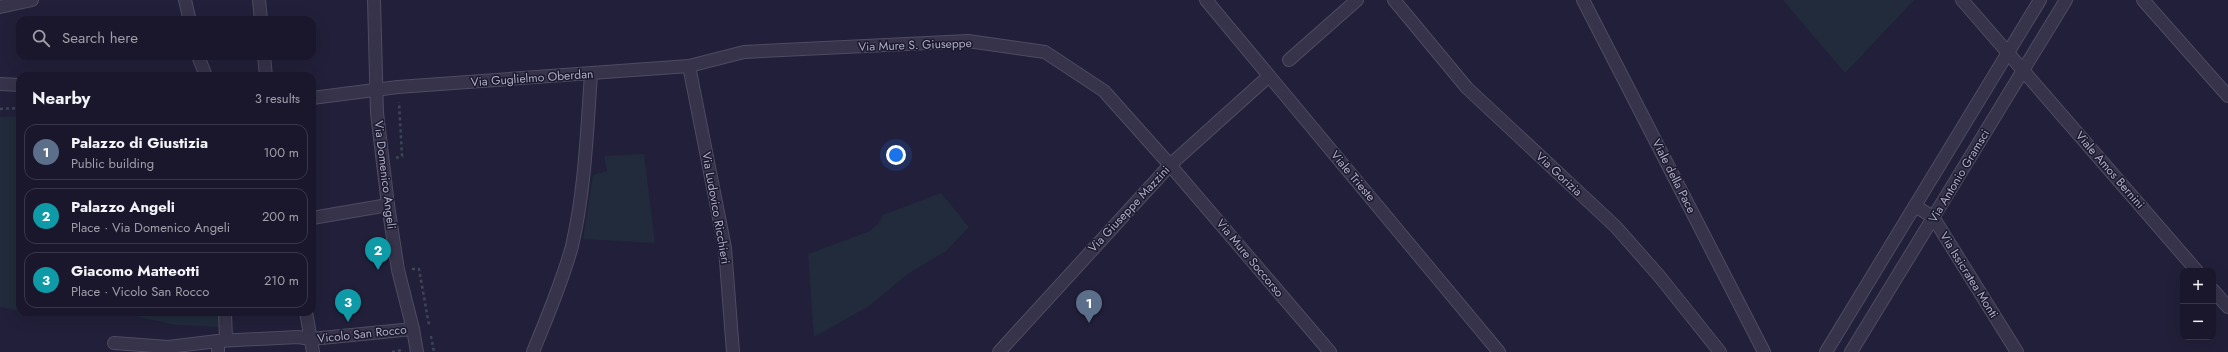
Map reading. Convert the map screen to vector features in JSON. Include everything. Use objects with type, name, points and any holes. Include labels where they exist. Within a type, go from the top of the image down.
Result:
[{"type":"street","points":[[0,7],[32,0]]},
{"type":"street","points":[[185,0],[189,16]]},
{"type":"street","points":[[259,0],[261,16]]},
{"type":"street","name":"Via Domenico Angeli","points":[[374,0],[376,91],[388,205],[398,270],[413,329],[416,352]]},
{"type":"street","name":"Viale Trieste","points":[[1206,0],[1499,352]]},
{"type":"street","points":[[1289,60],[1357,0]]},
{"type":"street","name":"Via Gorizia","points":[[1394,0],[1468,88],[1616,227],[1660,277],[1720,352]]},
{"type":"street","name":"Viale della Pace","points":[[1583,0],[1764,352]]},
{"type":"street","name":"Viale Amos Bernini","points":[[1962,0],[2194,268]]},
{"type":"street","name":"Via Antonio Gramsci","points":[[1826,352],[2040,0]]},
{"type":"street","name":"Via Antonio Gramsci","points":[[1851,352],[2066,0]]},
{"type":"street","points":[[2142,0],[2228,96]]},
{"type":"street","name":"Via Mure S. Giuseppe","points":[[689,66],[744,52],[968,41],[1045,52],[1104,91],[1170,165]]},
{"type":"street","points":[[200,60],[204,72]]},
{"type":"street","points":[[264,60],[266,72]]},
{"type":"street","name":"Via Guglielmo Oberdan","points":[[316,98],[376,91],[689,66]]},
{"type":"street","name":"Via Ludovico Ricchieri","points":[[689,66],[725,248],[733,352]]},
{"type":"street","points":[[533,352],[554,301],[572,246],[584,179],[591,74]]},
{"type":"street","name":"Via Giuseppe Mazzini","points":[[999,352],[1170,165],[1269,76]]},
{"type":"street","points":[[0,84],[16,85]]},
{"type":"street","name":"Via Mure Soccorso","points":[[1170,165],[1330,352]]},
{"type":"street","points":[[316,217],[388,205]]},
{"type":"street","name":"Via Issicratea Monti","points":[[1915,206],[1933,218],[2017,352]]},
{"type":"street","points":[[2216,293],[2228,307]]},
{"type":"street","points":[[221,344],[224,316]]},
{"type":"street","points":[[307,316],[313,352]]},
{"type":"street","name":"Vicolo San Rocco","points":[[114,343],[168,347],[298,338],[311,340],[413,329]]},
{"type":"path","points":[[396,158],[402,156],[399,99]]},
{"type":"path","points":[[0,109],[16,108]]},
{"type":"path","points":[[411,270],[418,269],[434,352]]},
{"type":"shaded area","points":[[1783,0],[1914,0],[1845,73]]},
{"type":"shaded area","points":[[16,116],[16,310],[0,307],[0,117]]},
{"type":"shaded area","points":[[644,154],[655,243],[583,239],[593,175],[607,171],[604,156]]},
{"type":"shaded area","points":[[941,193],[969,227],[946,251],[909,273],[869,306],[814,337],[808,254],[870,231],[878,224],[883,215]]},
{"type":"shaded area","points":[[136,316],[219,316],[220,327],[175,325]]},
{"type":"place","name":"Palazzo Angeli","points":[[378,270]]},
{"type":"place","name":"Giacomo Matteotti","points":[[348,322]]},
{"type":"place","name":"Palazzo di Giustizia","points":[[1089,323]]}]
